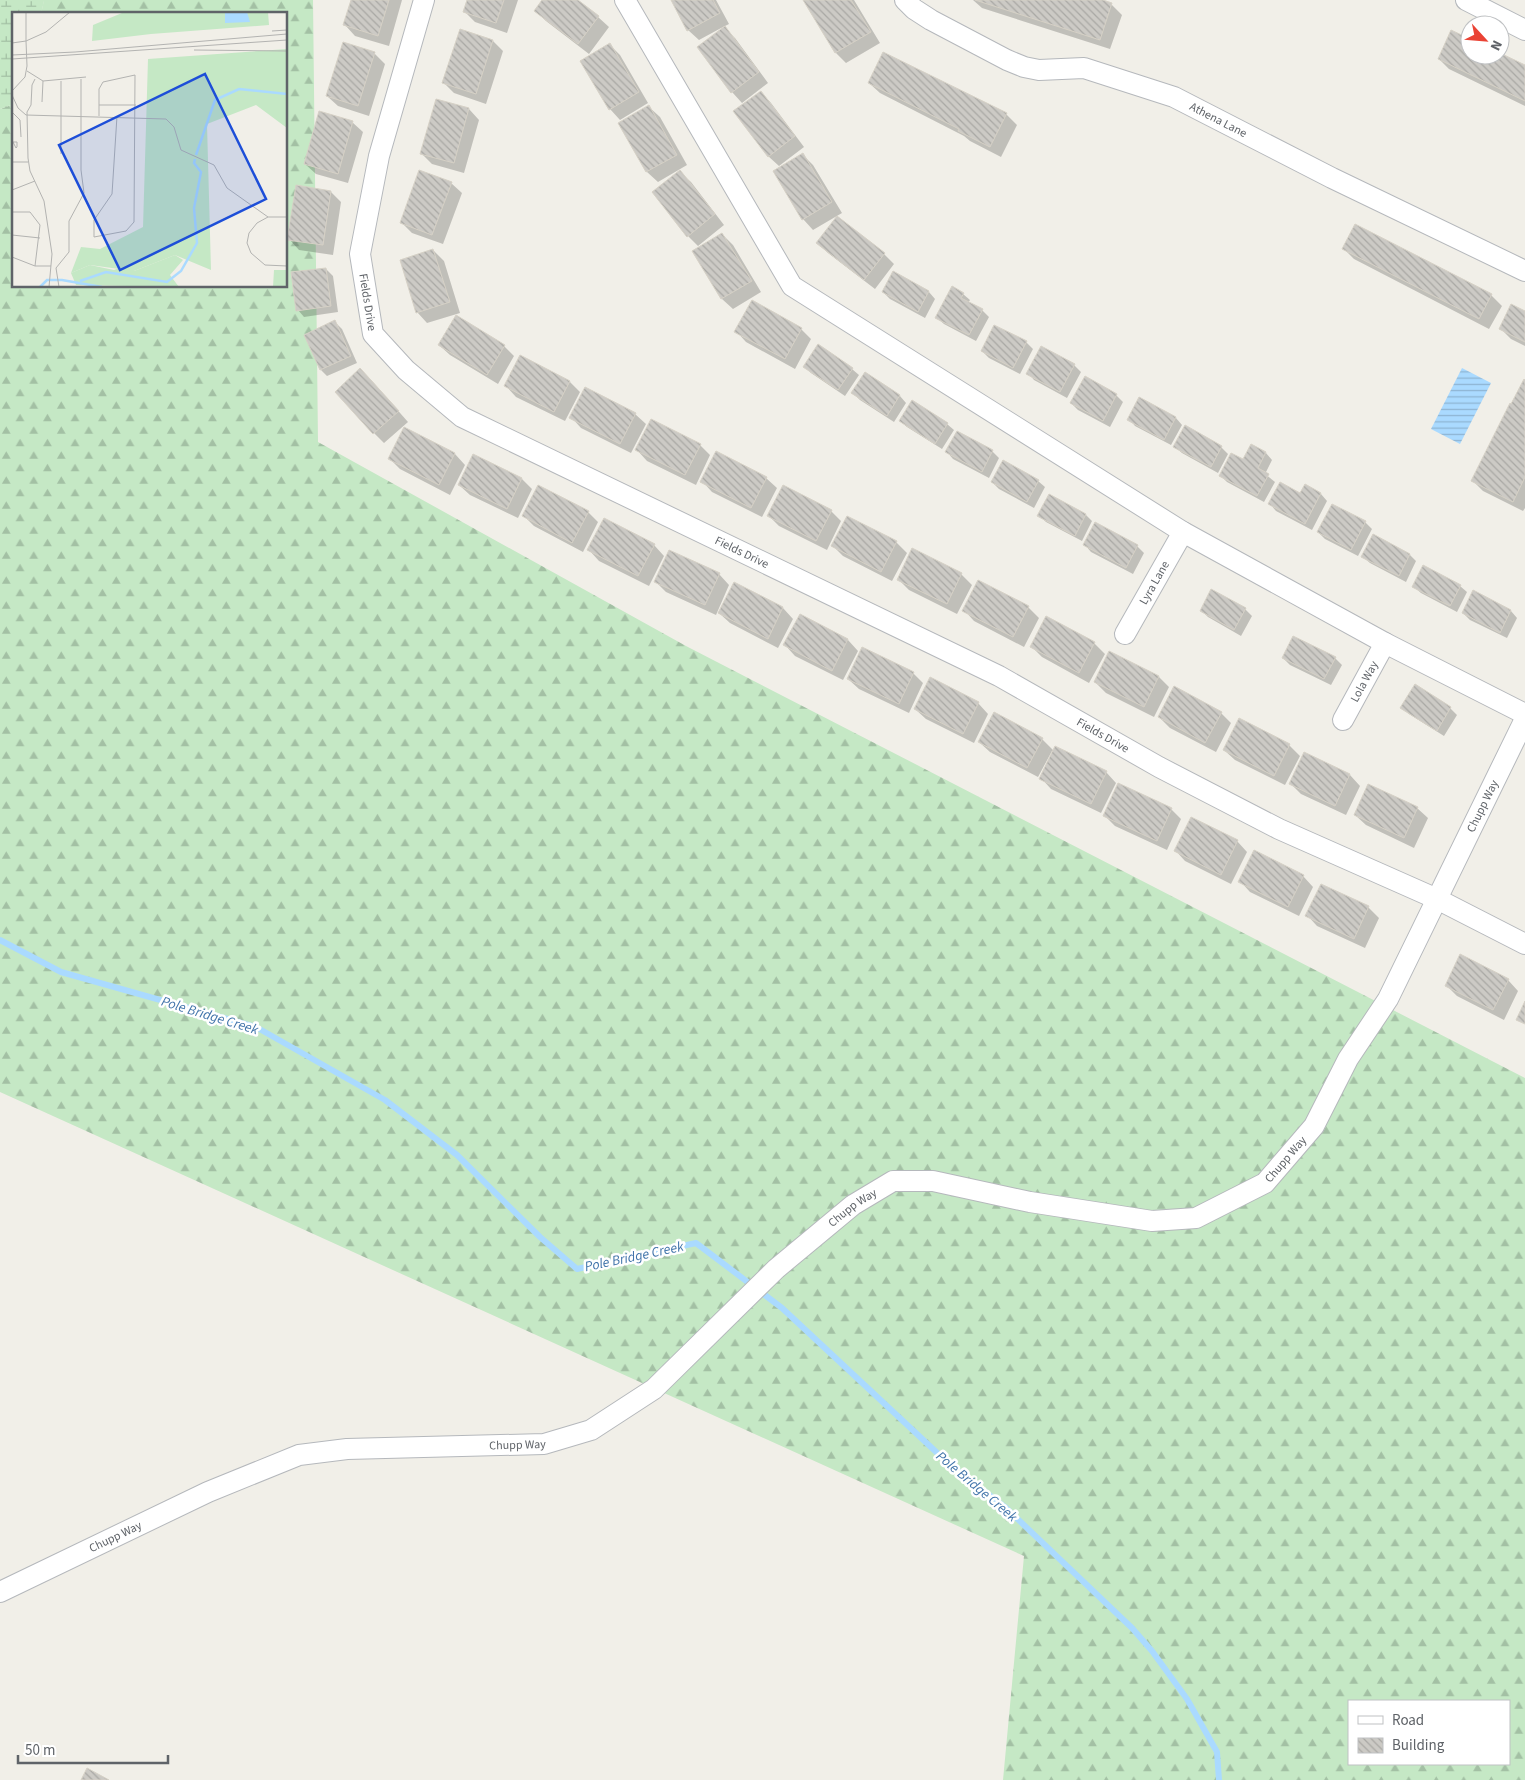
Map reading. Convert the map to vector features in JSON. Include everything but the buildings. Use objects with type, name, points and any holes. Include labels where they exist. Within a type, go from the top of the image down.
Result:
[{"type":"street","name":"Fields Drive","points":[[424,0],[379,156],[360,254],[373,334],[406,370],[462,417],[999,676],[1159,767],[1278,829],[1437,899],[1525,944]]},
{"type":"street","points":[[625,0],[792,286],[1183,532],[1385,643],[1525,714]]},
{"type":"street","name":"Athena Lane","points":[[905,0],[914,9],[931,20],[1007,60],[1039,70],[1084,68],[1174,97],[1332,178],[1525,271]]},
{"type":"street","points":[[1466,0],[1525,30]]},
{"type":"street","name":"Lyra Lane","points":[[1125,634],[1183,532]]},
{"type":"street","name":"Lola Way","points":[[1343,720],[1385,643]]},
{"type":"street","name":"Chupp Way","points":[[0,1592],[208,1492],[299,1455],[347,1450],[544,1444],[591,1430],[654,1389],[776,1269],[853,1205],[893,1181],[933,1181],[1030,1202],[1152,1221],[1196,1218],[1264,1183],[1314,1126],[1348,1059],[1388,999],[1525,719]]},
{"type":"green space","points":[[0,0],[44,0],[41,12],[12,12],[12,105],[0,109]]},
{"type":"green space","points":[[44,0],[313,0],[318,442],[686,646],[1525,1078],[1525,1780],[1003,1780],[1024,1556],[0,1092],[0,109],[12,105],[12,288],[288,288],[288,12],[41,12]]},
{"type":"water","points":[[1462,368],[1491,383],[1460,444],[1431,429]]},
{"type":"waterway","name":"Pole Bridge Creek","points":[[0,940],[61,972],[256,1027],[385,1100],[457,1155],[540,1237],[577,1269],[696,1243],[782,1308],[948,1463],[1005,1507],[1132,1628],[1152,1651],[1187,1699],[1217,1752],[1219,1780]]}]
